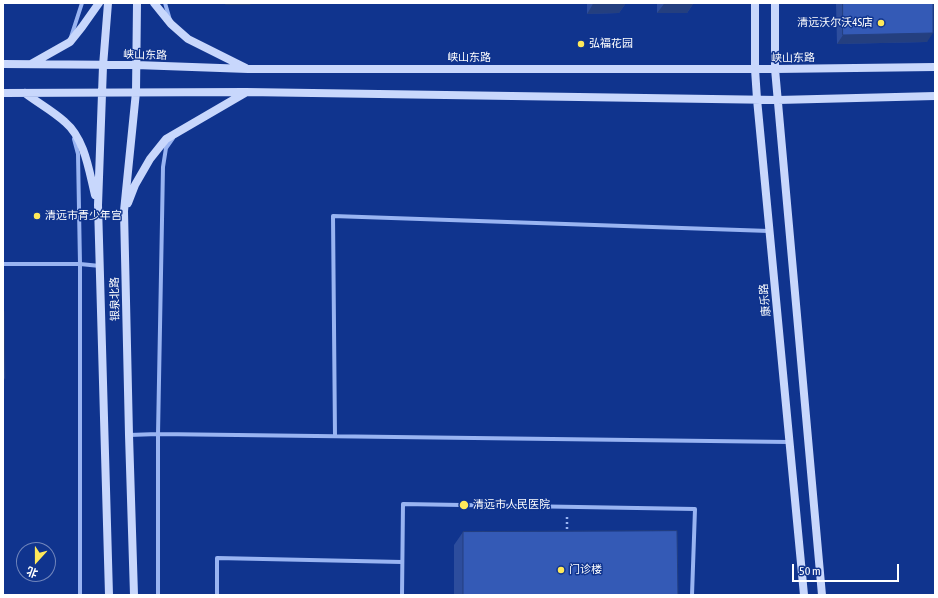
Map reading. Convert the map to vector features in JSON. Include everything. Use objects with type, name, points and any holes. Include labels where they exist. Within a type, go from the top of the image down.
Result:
[{"type":"street","points":[[70,42],[82,3]]},
{"type":"street","points":[[30,64],[70,42],[99,3]]},
{"type":"street","name":"银泉北路","points":[[108,3],[103,66],[98,205],[109,595]]},
{"type":"street","name":"银泉北路","points":[[134,595],[124,211],[136,92],[137,3]]},
{"type":"street","points":[[154,3],[171,24],[188,39],[248,69]]},
{"type":"street","points":[[165,3],[171,24]]},
{"type":"street","name":"康乐路","points":[[755,3],[755,69],[804,595]]},
{"type":"street","points":[[775,3],[775,69],[822,595]]},
{"type":"street","name":"峡山东路","points":[[3,64],[103,66],[136,65],[248,69],[775,69],[935,67]]},
{"type":"street","points":[[124,211],[135,185],[150,159],[166,139],[246,92]]},
{"type":"street","points":[[3,93],[246,92],[778,100],[935,96]]},
{"type":"street","points":[[25,93],[66,123],[81,144],[98,205]]},
{"type":"street","points":[[66,123],[75,141],[78,154],[80,264],[80,595]]},
{"type":"street","points":[[158,595],[158,434],[163,167],[166,148],[181,129]]},
{"type":"street","points":[[335,436],[333,216],[770,231]]},
{"type":"street","points":[[3,264],[80,264],[100,266]]},
{"type":"street","points":[[129,435],[158,434],[789,442]]},
{"type":"street","points":[[402,595],[403,504],[695,509],[692,595]]},
{"type":"street","points":[[217,595],[217,558],[402,562]]},
{"type":"path","points":[[567,507],[567,537]]},
{"type":"building","points":[[593,3],[626,3],[593,4]]},
{"type":"building","points":[[693,3],[693,4],[664,4]]},
{"type":"building","name":"清远沃尔沃4S店","points":[[843,3],[933,3],[933,33],[843,35]]},
{"type":"building","points":[[4,311],[5,379],[3,379]]},
{"type":"building","name":"门诊楼","points":[[677,531],[678,595],[463,595],[463,532]]},
{"type":"place","name":"清远沃尔沃4S店","points":[[881,23]]},
{"type":"place","name":"弘福花园","points":[[581,44]]},
{"type":"place","name":"清远市青少年宫","points":[[37,216]]},
{"type":"place","name":"清远市人民医院","points":[[464,505]]},
{"type":"place","name":"门诊楼","points":[[561,570]]}]
